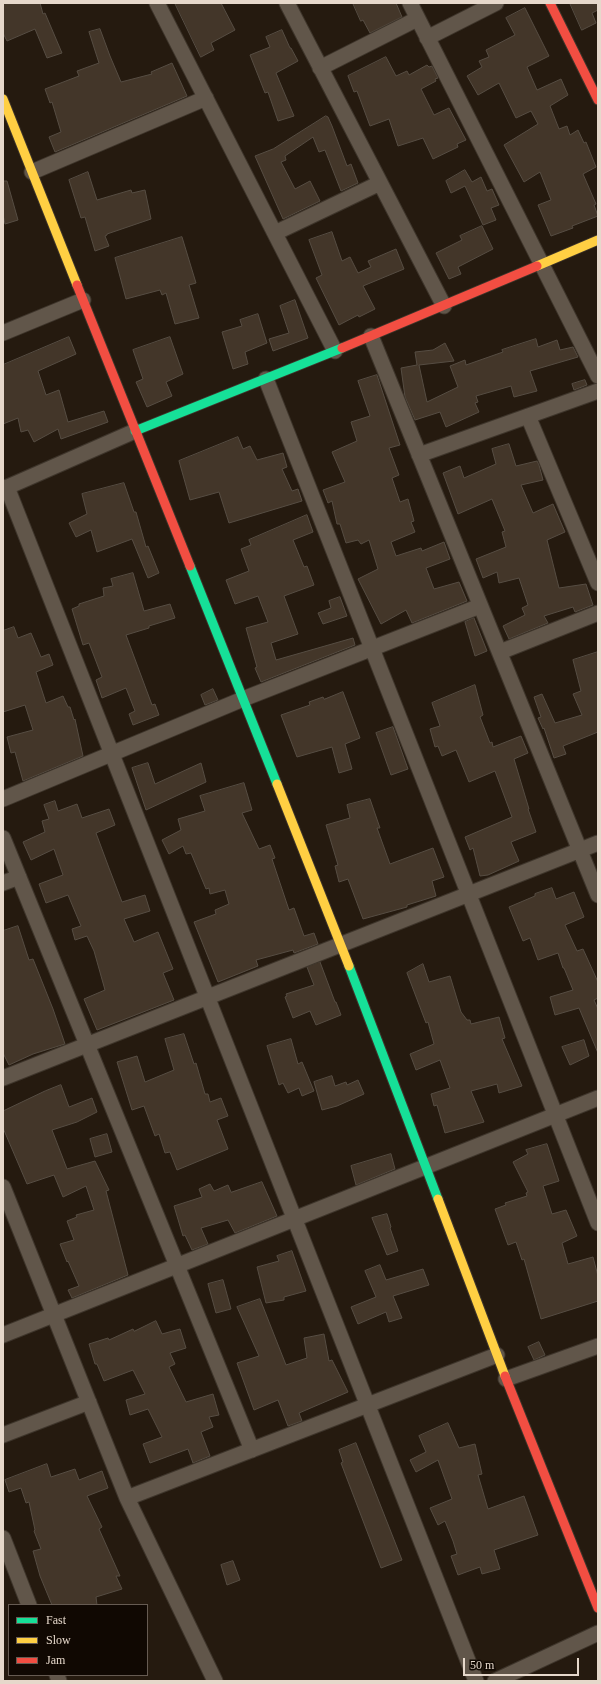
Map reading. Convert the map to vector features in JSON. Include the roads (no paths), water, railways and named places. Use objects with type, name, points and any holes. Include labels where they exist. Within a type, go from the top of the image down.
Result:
[{"type":"main road","points":[[550,3],[598,100]]},
{"type":"main road","points":[[3,99],[341,945],[506,1379],[598,1608]]},
{"type":"main road","points":[[135,431],[335,351],[598,240]]},
{"type":"street","points":[[157,3],[335,351]]},
{"type":"street","points":[[287,3],[444,306]]},
{"type":"street","points":[[410,3],[598,376]]},
{"type":"street","points":[[427,38],[496,3]]},
{"type":"street","points":[[320,68],[418,19]]},
{"type":"street","points":[[32,172],[206,98]]},
{"type":"street","points":[[275,233],[380,182]]},
{"type":"street","points":[[3,333],[83,300]]},
{"type":"street","points":[[371,336],[598,895]]},
{"type":"street","points":[[266,379],[598,1223]]},
{"type":"street","points":[[419,455],[598,391]]},
{"type":"street","points":[[528,416],[598,583]]},
{"type":"street","points":[[135,431],[5,488],[207,996],[476,1681]]},
{"type":"street","points":[[3,799],[243,699],[480,606]]},
{"type":"street","points":[[500,652],[598,614]]},
{"type":"street","points":[[3,838],[252,1450]]},
{"type":"street","points":[[3,1078],[207,996],[598,844]]},
{"type":"street","points":[[3,883],[19,877]]},
{"type":"street","points":[[3,1335],[424,1166],[598,1098]]},
{"type":"street","points":[[3,1187],[127,1498],[215,1681]]},
{"type":"street","points":[[506,1379],[598,1346]]},
{"type":"street","points":[[127,1498],[497,1355]]},
{"type":"street","points":[[3,1435],[89,1402]]},
{"type":"street","points":[[3,1538],[30,1604]]},
{"type":"street","points":[[495,1681],[598,1633]]}]
